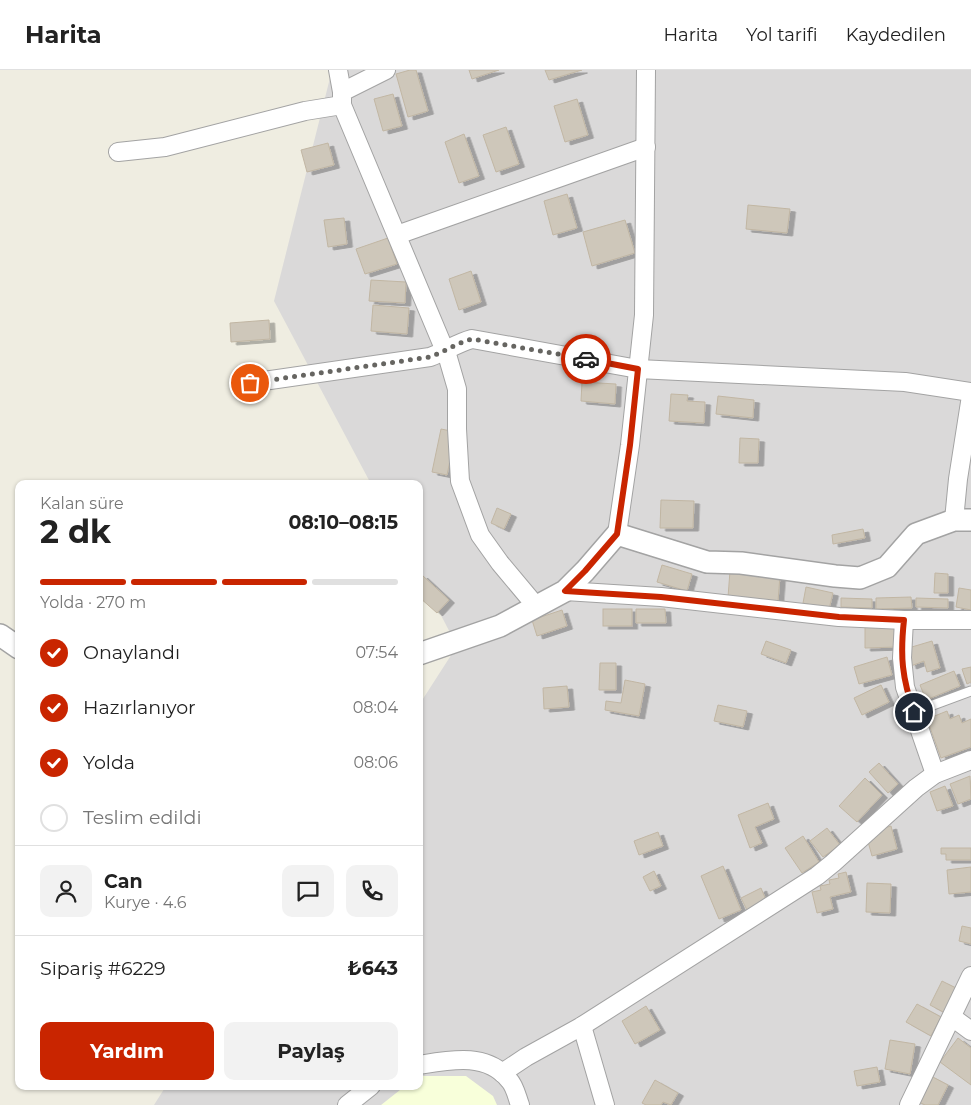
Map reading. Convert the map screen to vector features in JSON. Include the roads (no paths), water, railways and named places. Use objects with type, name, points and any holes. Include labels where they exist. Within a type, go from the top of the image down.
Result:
[{"type":"street","points":[[338,70],[342,98],[445,351],[458,389],[456,429],[460,482],[480,535],[500,563],[536,606]]},
{"type":"street","points":[[118,152],[166,147],[305,111],[342,98],[386,70]]},
{"type":"street","points":[[423,653],[500,626],[565,591],[617,534],[630,445],[644,315],[646,70]]},
{"type":"street","points":[[397,235],[646,147]]},
{"type":"street","points":[[250,383],[430,357],[460,342],[472,339],[638,369],[905,382],[971,394],[958,479],[963,520],[916,534],[887,567],[860,578],[741,563],[707,562],[617,534]]},
{"type":"street","points":[[565,591],[661,597],[839,617],[904,620],[971,620]]},
{"type":"street","points":[[904,620],[902,639],[905,687],[935,774]]},
{"type":"street","points":[[0,635],[15,645]]},
{"type":"street","points":[[502,1073],[526,1057],[582,1026],[817,876],[916,788],[935,774],[971,760]]},
{"type":"street","points":[[908,1105],[971,976]]},
{"type":"street","points":[[952,1017],[971,1031]]},
{"type":"street","points":[[582,1026],[605,1105]]},
{"type":"street","points":[[423,1065],[475,1059],[497,1068],[511,1081],[520,1105]]},
{"type":"street","points":[[347,1105],[364,1090]]},
{"type":"lane","points":[[914,712],[971,690]]}]
